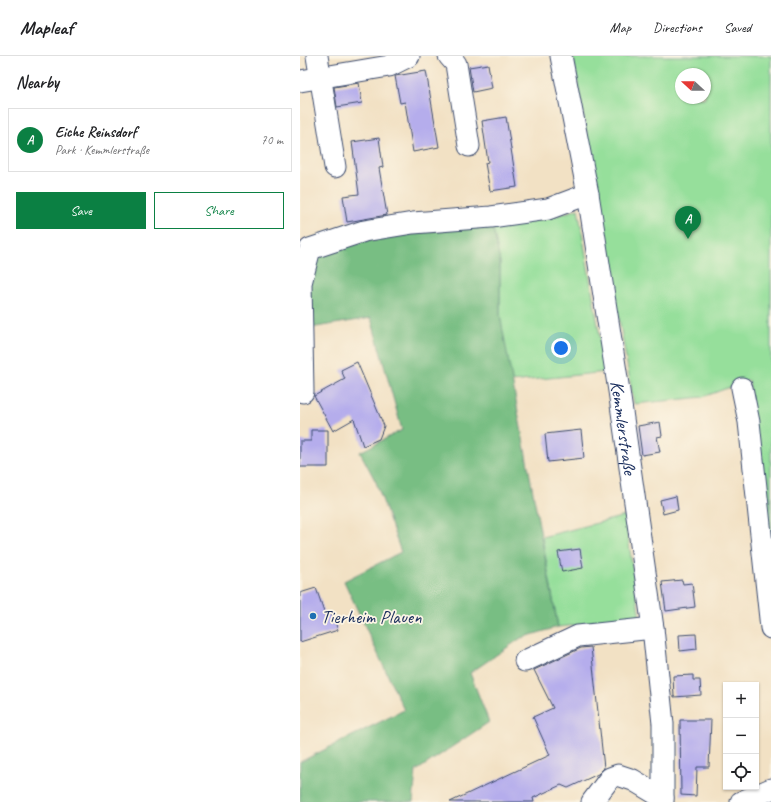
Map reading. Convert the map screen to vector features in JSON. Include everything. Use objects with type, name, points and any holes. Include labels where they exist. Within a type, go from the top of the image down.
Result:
[{"type":"street","points":[[317,56],[335,167]]},
{"type":"street","points":[[300,81],[389,66],[409,56]]},
{"type":"street","points":[[450,56],[456,64],[469,146]]},
{"type":"street","name":"Kemmlerstraße","points":[[561,56],[588,194],[619,391],[653,628],[663,724],[663,800]]},
{"type":"street","points":[[303,392],[301,283],[310,249],[364,231],[399,225],[548,209],[588,194]]},
{"type":"street","points":[[742,388],[749,422],[771,628]]},
{"type":"street","points":[[525,662],[578,636],[653,628]]},
{"type":"street","points":[[592,802],[610,778],[618,775],[633,780],[663,800]]},
{"type":"street","points":[[741,802],[771,789]]},
{"type":"green space","points":[[573,56],[771,56],[771,558],[768,559],[749,380],[703,397],[634,404]]},
{"type":"green space","points":[[578,209],[606,372],[511,382],[500,315],[500,262],[492,224],[546,219]]},
{"type":"green space","points":[[492,224],[500,262],[500,315],[558,627],[521,638],[470,673],[489,722],[416,771],[413,802],[300,802],[300,762],[404,710],[344,581],[401,552],[376,482],[360,452],[402,430],[371,318],[310,328],[302,257],[380,237]]},
{"type":"green space","points":[[625,516],[640,619],[558,627],[542,537]]},
{"type":"building","points":[[488,64],[492,88],[473,92],[469,67]]},
{"type":"building","points":[[426,71],[439,147],[413,152],[405,102],[400,103],[395,76]]},
{"type":"building","points":[[359,83],[362,103],[337,107],[334,87]]},
{"type":"building","points":[[506,117],[517,187],[490,191],[485,163],[488,162],[482,121]]},
{"type":"building","points":[[379,138],[383,167],[379,168],[387,215],[347,222],[343,196],[359,194],[352,142]]},
{"type":"building","points":[[357,362],[384,426],[379,439],[363,446],[354,419],[333,431],[314,396],[345,379],[341,370]]},
{"type":"building","points":[[660,422],[662,436],[657,437],[660,452],[642,455],[638,426]]},
{"type":"building","points":[[311,430],[328,430],[328,467],[300,467],[300,441],[311,441]]},
{"type":"building","points":[[581,430],[584,458],[548,462],[545,434]]},
{"type":"building","points":[[676,496],[678,510],[663,514],[660,500]]},
{"type":"building","points":[[580,549],[583,568],[562,572],[558,552]]},
{"type":"building","points":[[682,580],[683,584],[692,583],[695,607],[666,611],[662,582]]},
{"type":"building","name":"Tierheim Plauen","points":[[316,588],[326,617],[332,614],[338,630],[300,642],[300,593]]},
{"type":"building","points":[[696,634],[697,649],[680,651],[679,635]]},
{"type":"building","points":[[591,647],[604,768],[598,774],[568,788],[561,785],[533,798],[534,802],[450,802],[550,755],[533,717],[553,708],[534,670],[581,648]]},
{"type":"building","points":[[693,675],[693,680],[700,680],[701,695],[674,697],[673,676]]},
{"type":"building","points":[[680,720],[711,720],[709,767],[697,767],[696,796],[681,795]]},
{"type":"place","name":"Eiche Reinsdorf","points":[[688,239]]},
{"type":"place","name":"Tierheim Plauen","points":[[313,616]]}]
